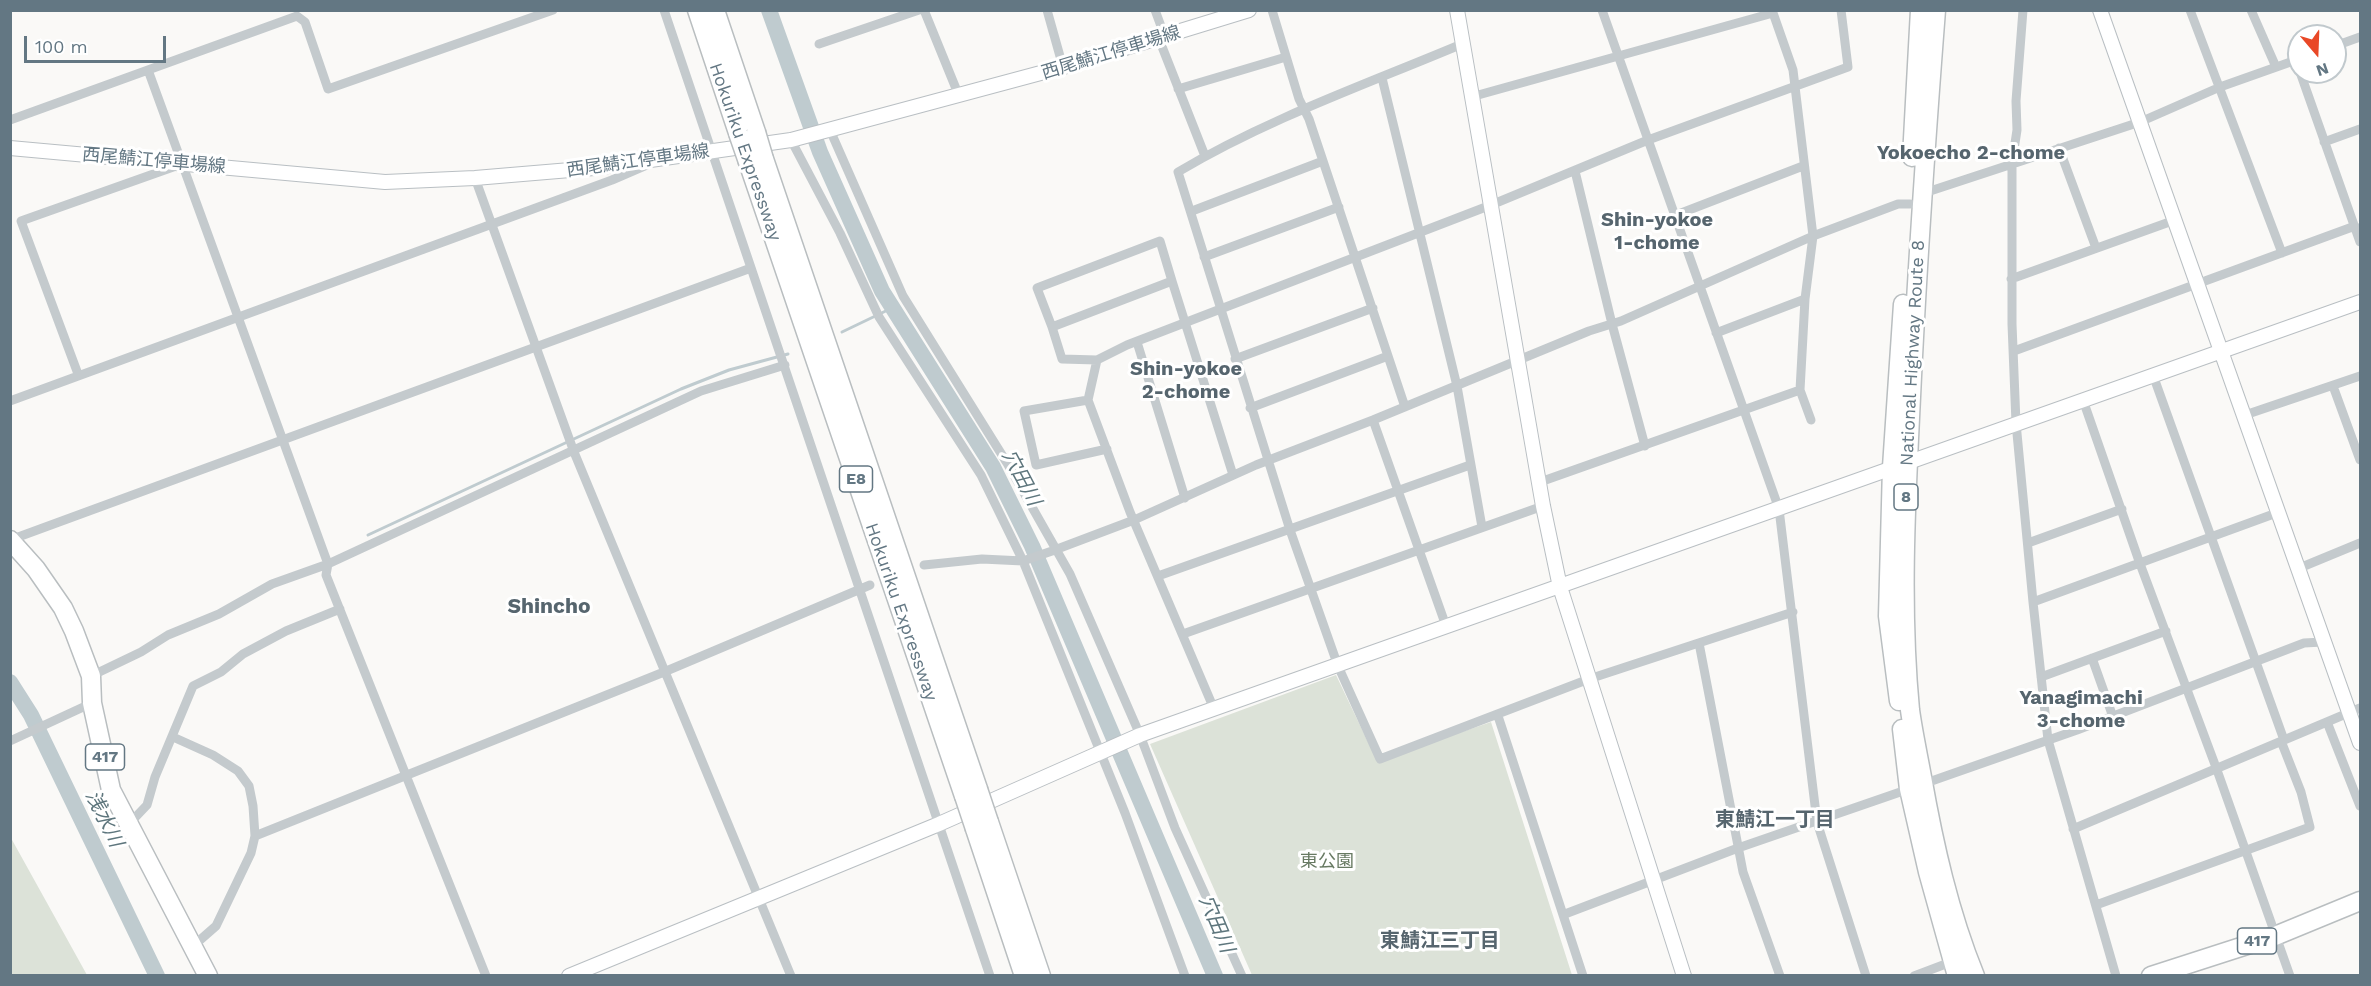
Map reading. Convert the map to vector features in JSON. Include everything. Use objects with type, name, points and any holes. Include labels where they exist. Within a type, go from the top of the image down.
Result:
[{"type":"highway","name":"Hokuriku Expressway","points":[[697,10],[747,133],[971,792],[1024,975]]},
{"type":"highway","name":"Hokuriku Expressway","points":[[715,10],[747,133]]},
{"type":"highway","name":"National Highway Route 8","points":[[1920,10],[1916,199],[1888,616],[1916,786],[1954,969]]},
{"type":"highway","name":"National Highway Route 8","points":[[1916,199],[1936,10]]},
{"type":"highway","name":"417","points":[[10,540],[36,569],[63,608],[90,676],[92,703],[100,726],[111,790],[208,975]]},
{"type":"highway","name":"National Highway Route 8","points":[[1916,786],[1934,841],[1962,945],[1976,975]]},
{"type":"highway","name":"Hokuriku Expressway","points":[[982,825],[1041,975]]},
{"type":"highway","name":"417","points":[[2151,975],[2275,936],[2361,902]]},
{"type":"street","points":[[10,120],[297,16],[305,22],[328,89],[553,10]]},
{"type":"street","points":[[664,10],[990,975]]},
{"type":"street","points":[[819,44],[919,10]]},
{"type":"street","points":[[924,10],[959,96]]},
{"type":"street","points":[[1047,10],[1063,67]]},
{"type":"street","points":[[1155,10],[1178,89],[1205,156]]},
{"type":"street","name":"西尾鯖江停車場線","points":[[10,148],[385,182],[474,178],[594,168],[796,139],[1063,67],[1249,10]]},
{"type":"street","points":[[1272,10],[1286,57],[1357,256],[1405,407]]},
{"type":"street","points":[[1457,10],[1543,506],[1560,587],[1684,975]]},
{"type":"street","points":[[1602,10],[1779,509],[1817,822],[1866,975]]},
{"type":"street","points":[[1233,475],[1186,324],[1172,281],[1160,241],[1037,288],[1062,359],[1097,360],[1137,342],[1186,324],[1491,205],[1648,140],[1848,67],[1841,10]]},
{"type":"street","points":[[2023,10],[2016,101],[2017,130],[2012,163],[2011,279],[2016,423],[2033,602],[2048,740],[2116,975]]},
{"type":"street","points":[[2100,10],[2323,642],[2355,711],[2361,743]]},
{"type":"street","points":[[2190,10],[2282,253]]},
{"type":"street","points":[[2253,11],[2276,67]]},
{"type":"street","points":[[1471,97],[1620,57],[1772,12],[1793,70],[1813,236],[1805,299],[1800,390],[1811,420]]},
{"type":"street","points":[[1462,44],[1304,109],[1205,156],[1178,172],[1290,530],[1338,666],[1380,759],[1498,716],[1589,679],[1793,612]]},
{"type":"street","points":[[1178,89],[1286,57]]},
{"type":"street","points":[[924,565],[982,559],[1025,560],[1053,551],[1134,520],[1233,475],[1699,288],[1813,236],[2012,163],[2140,122],[2220,87],[2276,67],[2287,66]]},
{"type":"street","points":[[148,70],[328,564],[326,575],[486,975]]},
{"type":"street","points":[[1382,78],[1457,386],[1482,527]]},
{"type":"street","points":[[2305,84],[2361,242]]},
{"type":"street","points":[[2324,142],[2361,129]]},
{"type":"street","points":[[827,130],[903,296],[1007,463],[1053,551],[1070,574],[1140,735],[1175,828],[1242,975]]},
{"type":"street","points":[[796,139],[879,317],[981,475],[1025,560],[1185,975]]},
{"type":"street","points":[[2059,148],[2096,248]]},
{"type":"street","points":[[10,401],[78,374],[492,225],[669,156]]},
{"type":"street","points":[[1192,211],[1323,161]]},
{"type":"street","points":[[78,374],[21,221],[183,163]]},
{"type":"street","points":[[1676,215],[1803,166]]},
{"type":"street","points":[[1575,171],[1612,324],[1645,446]]},
{"type":"street","points":[[474,178],[574,452],[791,975]]},
{"type":"street","points":[[1204,257],[1339,207]]},
{"type":"street","points":[[2011,279],[2175,219]]},
{"type":"street","points":[[2014,351],[2355,226]]},
{"type":"street","points":[[10,540],[536,345],[751,268]]},
{"type":"street","points":[[1052,327],[1172,281]]},
{"type":"street","points":[[1716,333],[1805,299]]},
{"type":"street","points":[[569,975],[592,971],[939,824],[1140,735],[2361,302]]},
{"type":"street","points":[[1235,359],[1373,308]]},
{"type":"street","points":[[1137,342],[1185,498]]},
{"type":"street","points":[[1250,408],[1388,356]]},
{"type":"street","points":[[1097,360],[1088,400],[1134,520],[1214,709]]},
{"type":"street","points":[[90,676],[141,652],[168,635],[219,614],[272,584],[328,564],[574,452],[701,391],[785,365]]},
{"type":"street","points":[[2096,905],[2310,827],[2301,792],[2153,375]]},
{"type":"street","points":[[2242,416],[2361,376]]},
{"type":"street","points":[[2333,386],[2361,460]]},
{"type":"street","points":[[1540,482],[1800,390]]},
{"type":"street","points":[[1088,400],[1023,407],[1036,465],[1107,449]]},
{"type":"street","points":[[2083,400],[2139,561],[2290,975]]},
{"type":"street","points":[[1373,420],[1446,626]]},
{"type":"street","points":[[1158,576],[1470,465]]},
{"type":"street","points":[[1183,634],[1543,506]]},
{"type":"street","points":[[2028,543],[2122,509]]},
{"type":"street","points":[[2033,602],[2139,561],[2210,538],[2271,514],[2278,514]]},
{"type":"street","points":[[2297,569],[2361,543]]},
{"type":"street","points":[[255,836],[664,672],[870,585]]},
{"type":"street","points":[[128,825],[147,805],[155,777],[193,686],[221,672],[243,654],[260,645],[340,609]]},
{"type":"street","points":[[2041,676],[2166,632]]},
{"type":"street","points":[[1565,914],[1738,848],[2114,717],[2304,644],[2323,642]]},
{"type":"street","points":[[1699,643],[1743,872],[1780,975]]},
{"type":"street","points":[[2092,658],[2114,717]]},
{"type":"street","points":[[10,741],[92,703]]},
{"type":"street","points":[[2073,829],[2355,711]]},
{"type":"street","points":[[1498,716],[1565,914],[1583,975]]},
{"type":"street","points":[[2328,722],[2361,806]]},
{"type":"street","points":[[173,737],[213,755],[238,771],[249,786],[255,836],[251,853],[216,926],[192,947]]},
{"type":"street","points":[[1914,975],[1954,969]]},
{"type":"green space","name":"東公園","points":[[1336,675],[1377,761],[1491,722],[1572,975],[1252,975],[1150,744]]},
{"type":"green space","points":[[11,838],[87,975],[11,975]]},
{"type":"waterway","name":"穴田川","points":[[769,10],[820,152],[882,291],[993,467],[1032,546],[1215,976]]},
{"type":"waterway","points":[[842,332],[892,308]]},
{"type":"waterway","points":[[368,535],[681,389],[729,370],[788,354]]},
{"type":"waterway","name":"浅水川","points":[[10,682],[31,715],[157,976]]},
{"type":"district","name":"Yokoecho 2-chome","points":[[1971,153]]},
{"type":"district","name":"Shin-yokoe 1-chome","points":[[1657,232]]},
{"type":"district","name":"Shin-yokoe 2-chome","points":[[1186,380]]},
{"type":"district","name":"Shincho","points":[[549,607]]},
{"type":"district","name":"Yanagimachi 3-chome","points":[[2081,710]]},
{"type":"district","name":"東鯖江一丁目","points":[[1775,820]]},
{"type":"district","name":"東鯖江三丁目","points":[[1440,941]]}]
